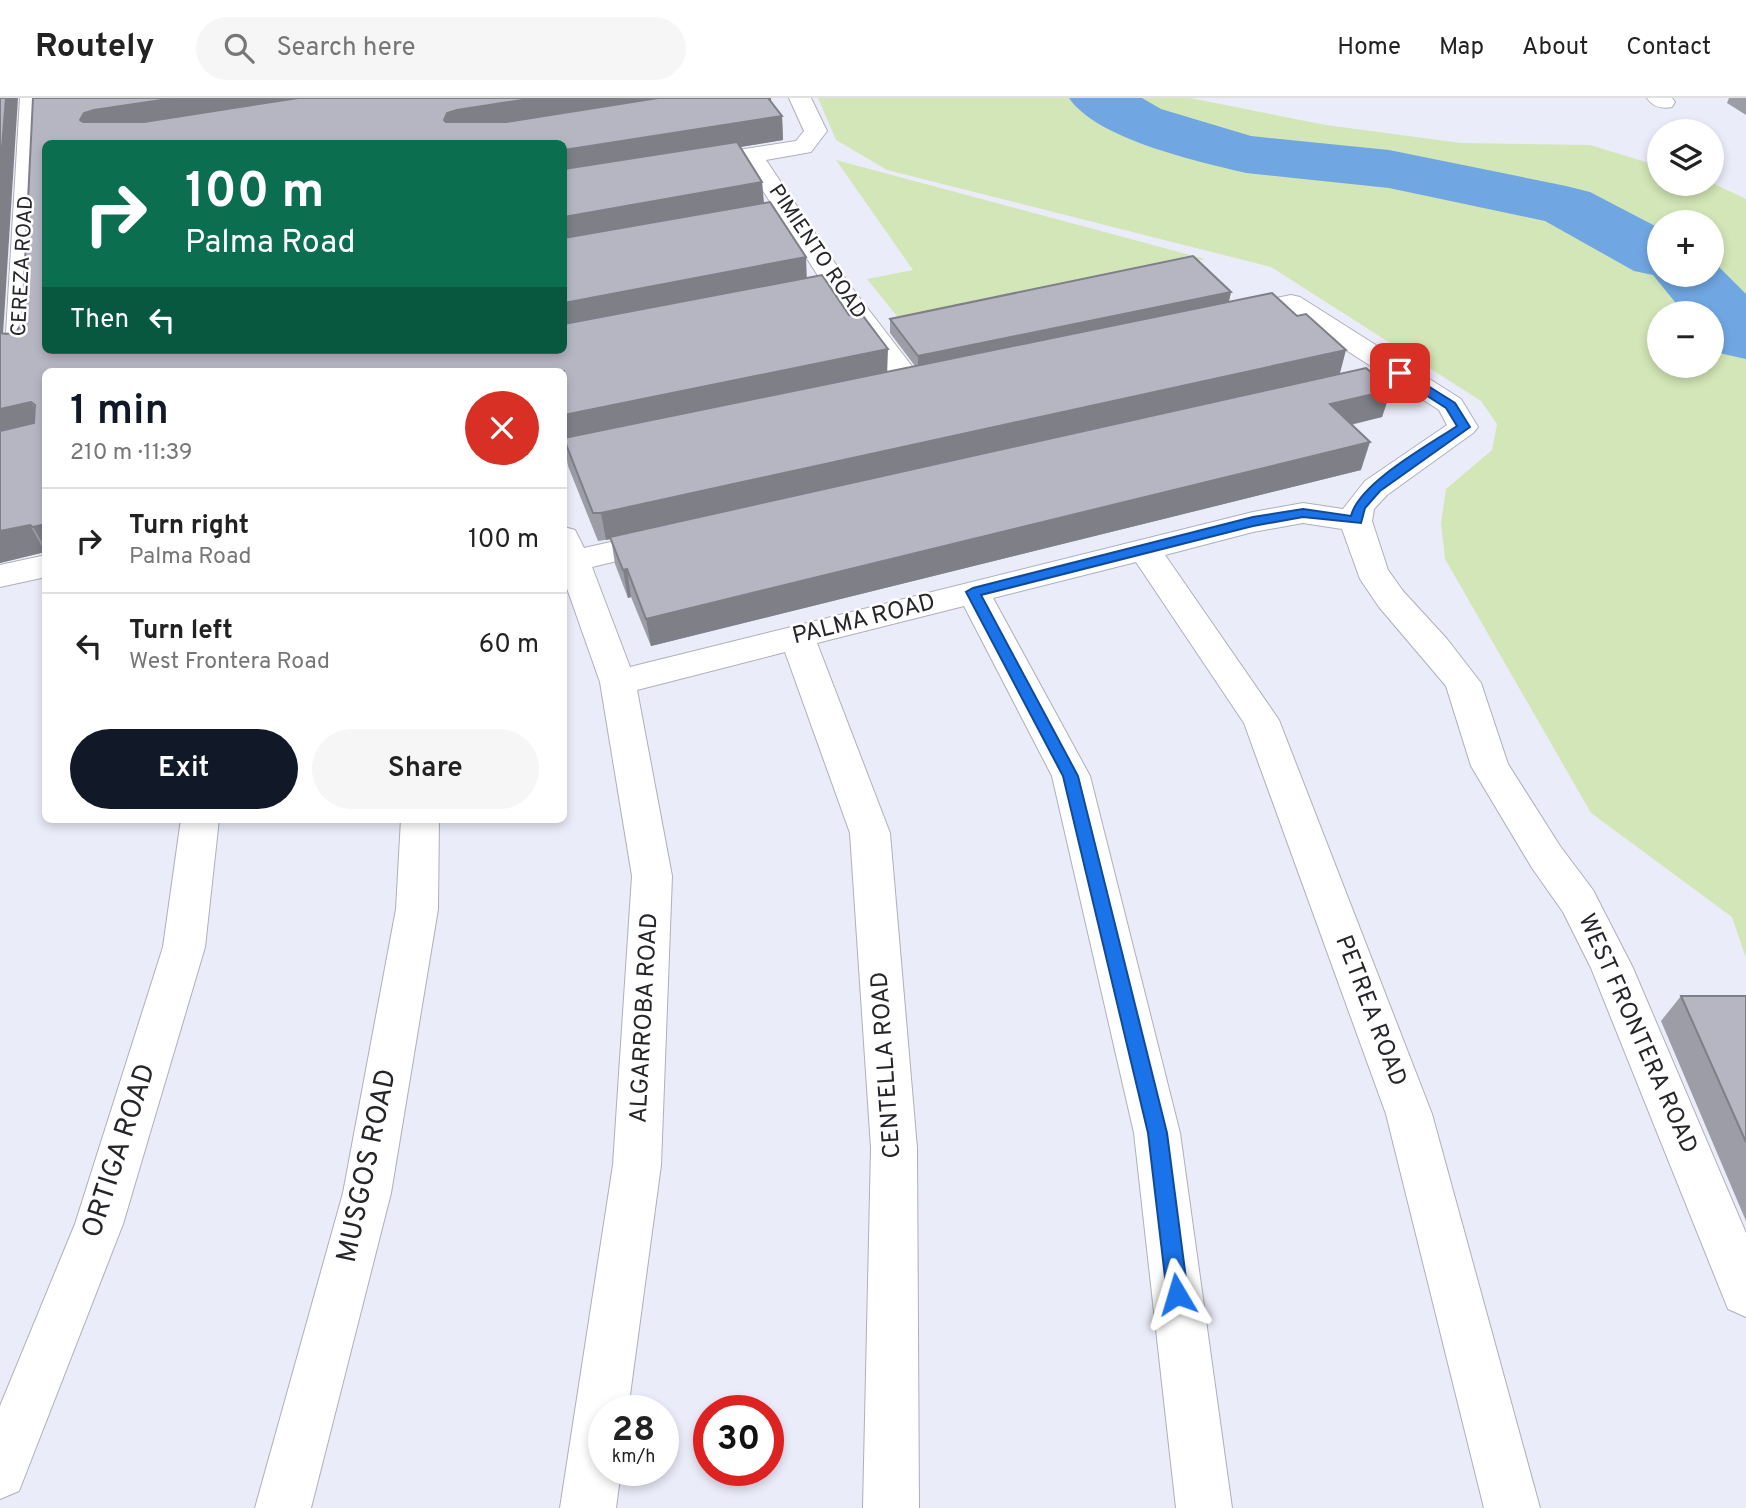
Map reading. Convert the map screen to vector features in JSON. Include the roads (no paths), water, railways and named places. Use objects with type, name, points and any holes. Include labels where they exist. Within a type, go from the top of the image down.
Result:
[{"type":"street","points":[[671,167],[803,147],[816,131],[800,98]]},
{"type":"street","name":"CEREZA ROAD","points":[[22,349],[34,273],[37,154],[35,99]]},
{"type":"street","name":"PIMIENTO ROAD","points":[[751,154],[790,214],[825,291],[911,382]]},
{"type":"street","points":[[763,218],[790,214]]},
{"type":"street","points":[[1209,320],[1291,303],[1451,405],[1464,427],[1376,488],[1359,507],[1356,520]]},
{"type":"street","points":[[1360,383],[1400,373]]},
{"type":"street","name":"PALMA ROAD","points":[[618,682],[1253,522],[1303,513],[1356,520]]},
{"type":"street","name":"WEST FRONTERA ROAD","points":[[1356,520],[1372,571],[1391,599],[1435,647],[1463,683],[1490,766],[1539,845],[1579,902],[1601,946],[1746,1292]]},
{"type":"street","points":[[568,549],[694,533]]},
{"type":"street","name":"ALGARROBA ROAD","points":[[568,549],[618,682],[652,876],[637,1165],[589,1508]]},
{"type":"street","name":"PETREA ROAD","points":[[1144,549],[1261,720],[1409,1114],[1512,1508]]},
{"type":"street","points":[[0,576],[42,567]]},
{"type":"street","points":[[973,592],[1071,776],[1157,1133],[1204,1508]]},
{"type":"street","name":"CENTELLA ROAD","points":[[797,636],[870,833],[894,1148],[891,1508]]},
{"type":"street","name":"ORTIGA ROAD","points":[[0,1472],[99,1224],[184,947],[200,823]]},
{"type":"street","name":"MUSGOS ROAD","points":[[284,1508],[367,1194],[417,909],[420,823]]},
{"type":"waterway","points":[[1099,98],[1139,122],[1246,154],[1389,169],[1566,206],[1647,250]]},
{"type":"waterway","points":[[1699,287],[1746,337]]}]
